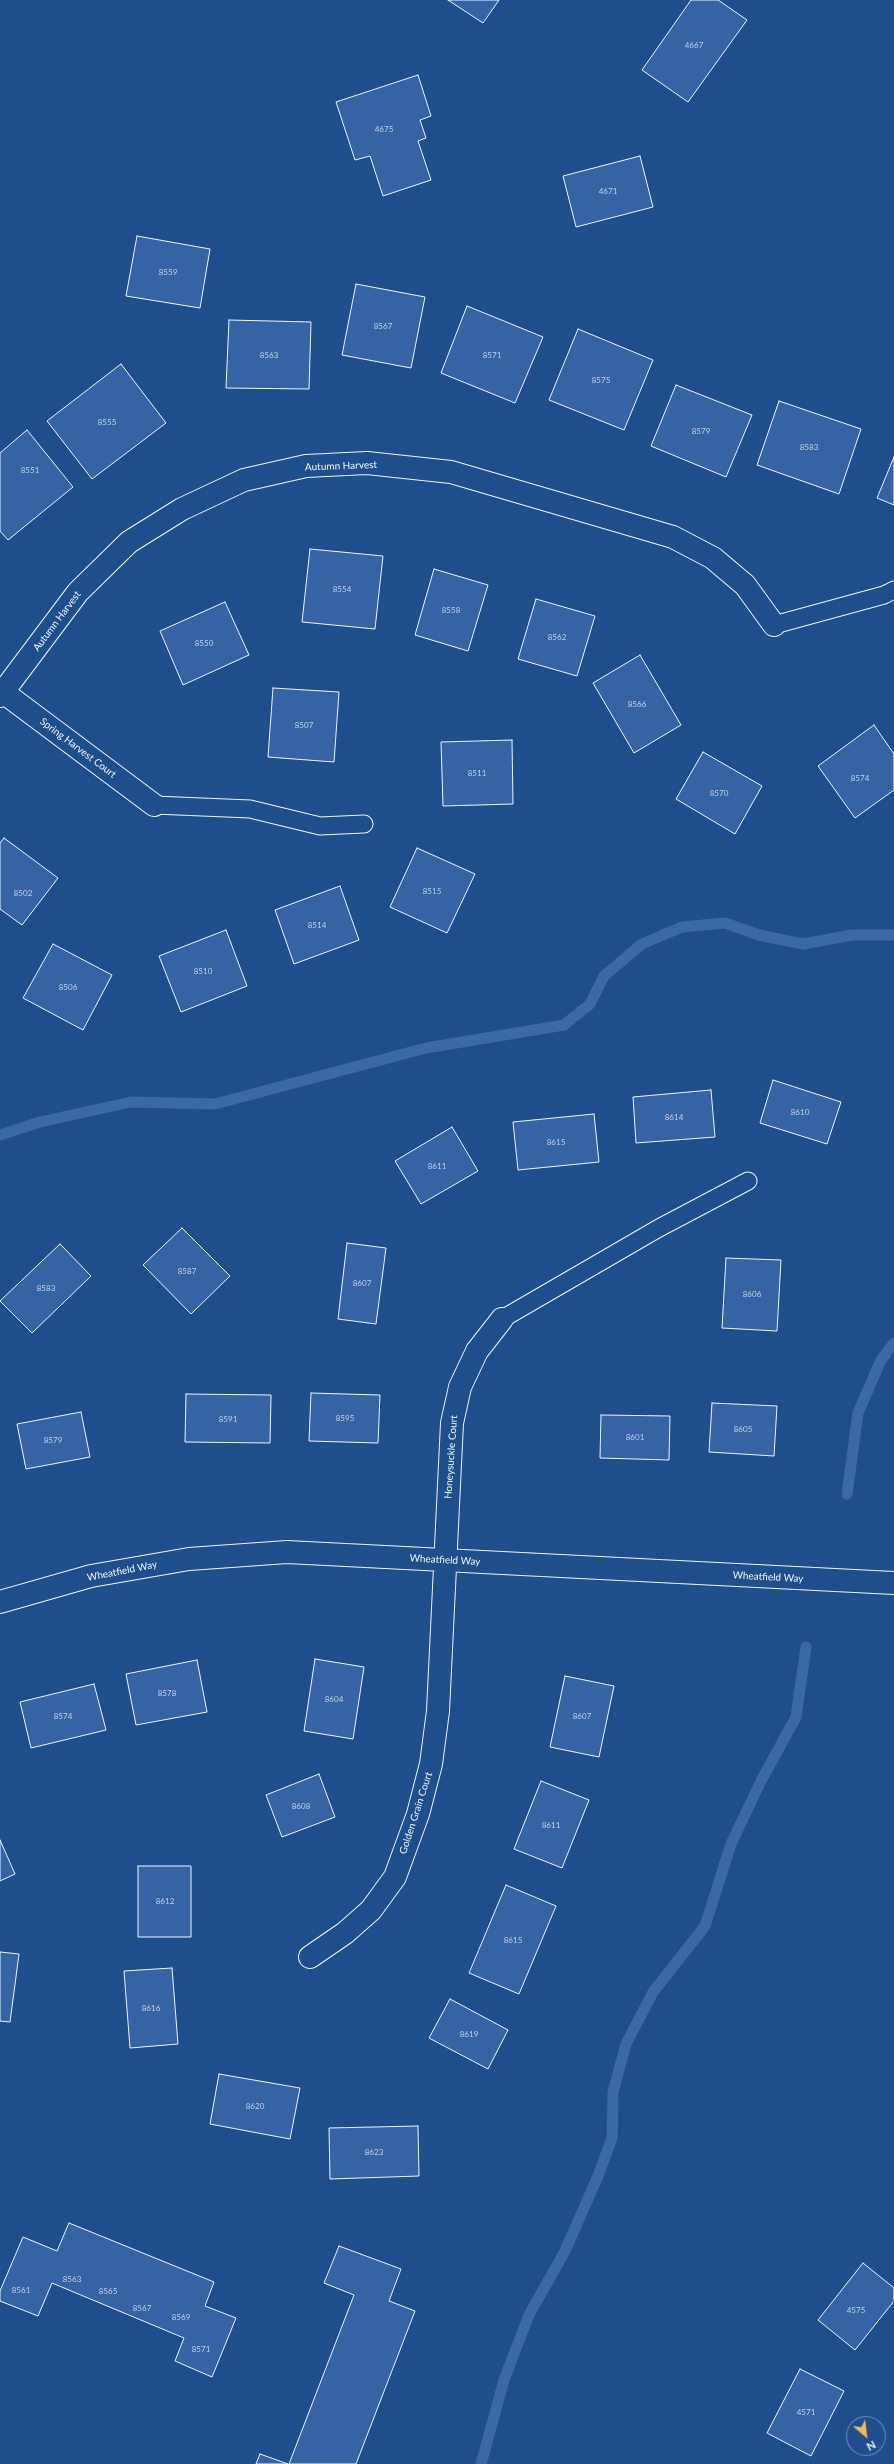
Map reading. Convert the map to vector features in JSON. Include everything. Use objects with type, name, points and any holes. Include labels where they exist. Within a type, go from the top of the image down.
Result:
[{"type":"street","name":"Autumn Harvest","points":[[2,694],[78,592],[129,542],[182,509],[244,480],[306,466],[367,463],[451,472],[673,537],[713,558],[745,585],[774,625]]},
{"type":"street","name":"Spring Harvest Court","points":[[2,694],[154,805]]},
{"type":"street","name":"Honeysuckle Court","points":[[445,1560],[452,1423],[460,1387],[477,1351],[502,1319]]},
{"type":"street","name":"Wheatfield Way","points":[[0,1602],[91,1576],[189,1559],[287,1552],[894,1583]]},
{"type":"street","name":"Golden Grain Court","points":[[310,1957],[346,1933],[371,1910],[395,1877],[418,1814],[431,1764],[438,1711],[445,1560]]},
{"type":"lane","points":[[774,625],[884,595],[894,590]]},
{"type":"lane","points":[[154,805],[250,809],[320,826],[364,824]]},
{"type":"lane","points":[[502,1319],[652,1232],[748,1181]]},
{"type":"building","points":[[448,0],[499,0],[483,23]]},
{"type":"building","points":[[691,0],[718,0],[747,20],[688,102],[642,70]]},
{"type":"building","points":[[418,75],[431,116],[420,120],[426,138],[418,141],[431,180],[383,196],[370,156],[355,160],[336,102]]},
{"type":"building","points":[[640,156],[653,207],[576,227],[563,176]]},
{"type":"building","points":[[137,236],[210,249],[200,308],[126,296]]},
{"type":"building","points":[[356,284],[425,297],[411,368],[342,355]]},
{"type":"building","points":[[467,306],[543,337],[515,403],[441,373]]},
{"type":"building","points":[[229,320],[311,322],[309,389],[226,388]]},
{"type":"building","points":[[578,329],[653,360],[624,430],[549,400]]},
{"type":"building","points":[[121,364],[166,423],[92,479],[47,421]]},
{"type":"building","points":[[676,385],[752,415],[726,477],[651,446]]},
{"type":"building","points":[[779,401],[861,429],[839,494],[757,465]]},
{"type":"building","points":[[27,430],[73,487],[8,540],[0,531],[0,453]]},
{"type":"building","points":[[894,457],[894,505],[877,498]]},
{"type":"building","points":[[310,549],[383,556],[375,629],[302,622]]},
{"type":"building","points":[[434,569],[488,585],[468,651],[415,635]]},
{"type":"building","points":[[536,599],[595,616],[577,676],[518,659]]},
{"type":"building","points":[[225,602],[249,655],[183,685],[160,631]]},
{"type":"building","points":[[640,655],[681,725],[634,753],[593,683]]},
{"type":"building","points":[[273,688],[339,692],[334,762],[268,757]]},
{"type":"building","points":[[874,725],[894,754],[894,790],[855,818],[818,766]]},
{"type":"building","points":[[512,740],[513,804],[443,806],[441,742]]},
{"type":"building","points":[[703,752],[762,786],[735,834],[676,799]]},
{"type":"building","points":[[4,838],[58,878],[22,925],[0,909],[0,843]]},
{"type":"building","points":[[417,848],[475,874],[447,933],[390,907]]},
{"type":"building","points":[[340,886],[359,940],[294,964],[275,910]]},
{"type":"building","points":[[226,930],[247,986],[181,1012],[159,956]]},
{"type":"building","points":[[53,944],[112,975],[83,1030],[23,998]]},
{"type":"building","points":[[773,1080],[841,1102],[827,1144],[760,1123]]},
{"type":"building","points":[[711,1090],[715,1137],[636,1143],[633,1097]]},
{"type":"building","points":[[594,1114],[599,1162],[518,1170],[513,1122]]},
{"type":"building","points":[[452,1127],[478,1171],[421,1204],[395,1161]]},
{"type":"building","points":[[182,1228],[230,1276],[191,1314],[143,1265]]},
{"type":"building","points":[[347,1243],[386,1248],[376,1324],[338,1319]]},
{"type":"building","points":[[60,1244],[91,1276],[32,1333],[0,1301]]},
{"type":"building","points":[[726,1258],[781,1260],[777,1331],[722,1328]]},
{"type":"building","points":[[311,1393],[380,1395],[378,1443],[309,1441]]},
{"type":"building","points":[[186,1394],[271,1395],[270,1443],[185,1442]]},
{"type":"building","points":[[712,1403],[777,1406],[774,1456],[709,1452]]},
{"type":"building","points":[[81,1412],[90,1457],[26,1469],[17,1424]]},
{"type":"building","points":[[601,1415],[670,1416],[669,1460],[600,1458]]},
{"type":"building","points":[[315,1659],[364,1667],[353,1739],[304,1731]]},
{"type":"building","points":[[197,1660],[207,1712],[136,1725],[126,1674]]},
{"type":"building","points":[[565,1676],[614,1686],[599,1757],[550,1747]]},
{"type":"building","points":[[94,1684],[106,1730],[31,1748],[20,1702]]},
{"type":"building","points":[[319,1774],[335,1817],[282,1837],[266,1795]]},
{"type":"building","points":[[541,1781],[589,1800],[562,1868],[514,1849]]},
{"type":"building","points":[[0,1840],[15,1874],[0,1881]]},
{"type":"building","points":[[138,1866],[191,1866],[191,1937],[138,1937]]},
{"type":"building","points":[[506,1885],[556,1906],[519,1994],[469,1973]]},
{"type":"building","points":[[0,1952],[19,1954],[10,2022],[0,2021]]},
{"type":"building","points":[[172,1968],[178,2044],[130,2048],[124,1971]]},
{"type":"building","points":[[450,1999],[508,2030],[488,2069],[429,2038]]},
{"type":"building","points":[[219,2074],[300,2088],[290,2139],[210,2124]]},
{"type":"building","points":[[418,2126],[419,2176],[330,2179],[329,2128]]},
{"type":"building","points":[[69,2223],[214,2282],[205,2306],[236,2318],[212,2377],[175,2361],[184,2338],[52,2283],[38,2316],[0,2301],[0,2291],[23,2237],[57,2251]]},
{"type":"building","points":[[339,2246],[401,2269],[389,2301],[415,2311],[356,2464],[289,2464],[354,2295],[324,2283]]},
{"type":"building","points":[[863,2263],[894,2288],[894,2301],[855,2350],[818,2320]]},
{"type":"building","points":[[800,2369],[844,2391],[811,2456],[767,2433]]},
{"type":"building","points":[[260,2454],[288,2464],[256,2464]]},
{"type":"waterway","points":[[0,1135],[40,1122],[131,1102],[215,1104],[426,1048],[564,1025],[590,1004],[604,976],[642,944],[682,927],[725,923],[759,935],[803,944],[852,935],[894,935]]},
{"type":"waterway","points":[[847,1494],[858,1413],[881,1360],[894,1343]]},
{"type":"waterway","points":[[481,2464],[504,2380],[529,2315],[565,2251],[598,2176],[612,2138],[613,2092],[626,2044],[653,1992],[705,1926],[731,1844],[761,1781],[796,1717],[806,1647]]}]
